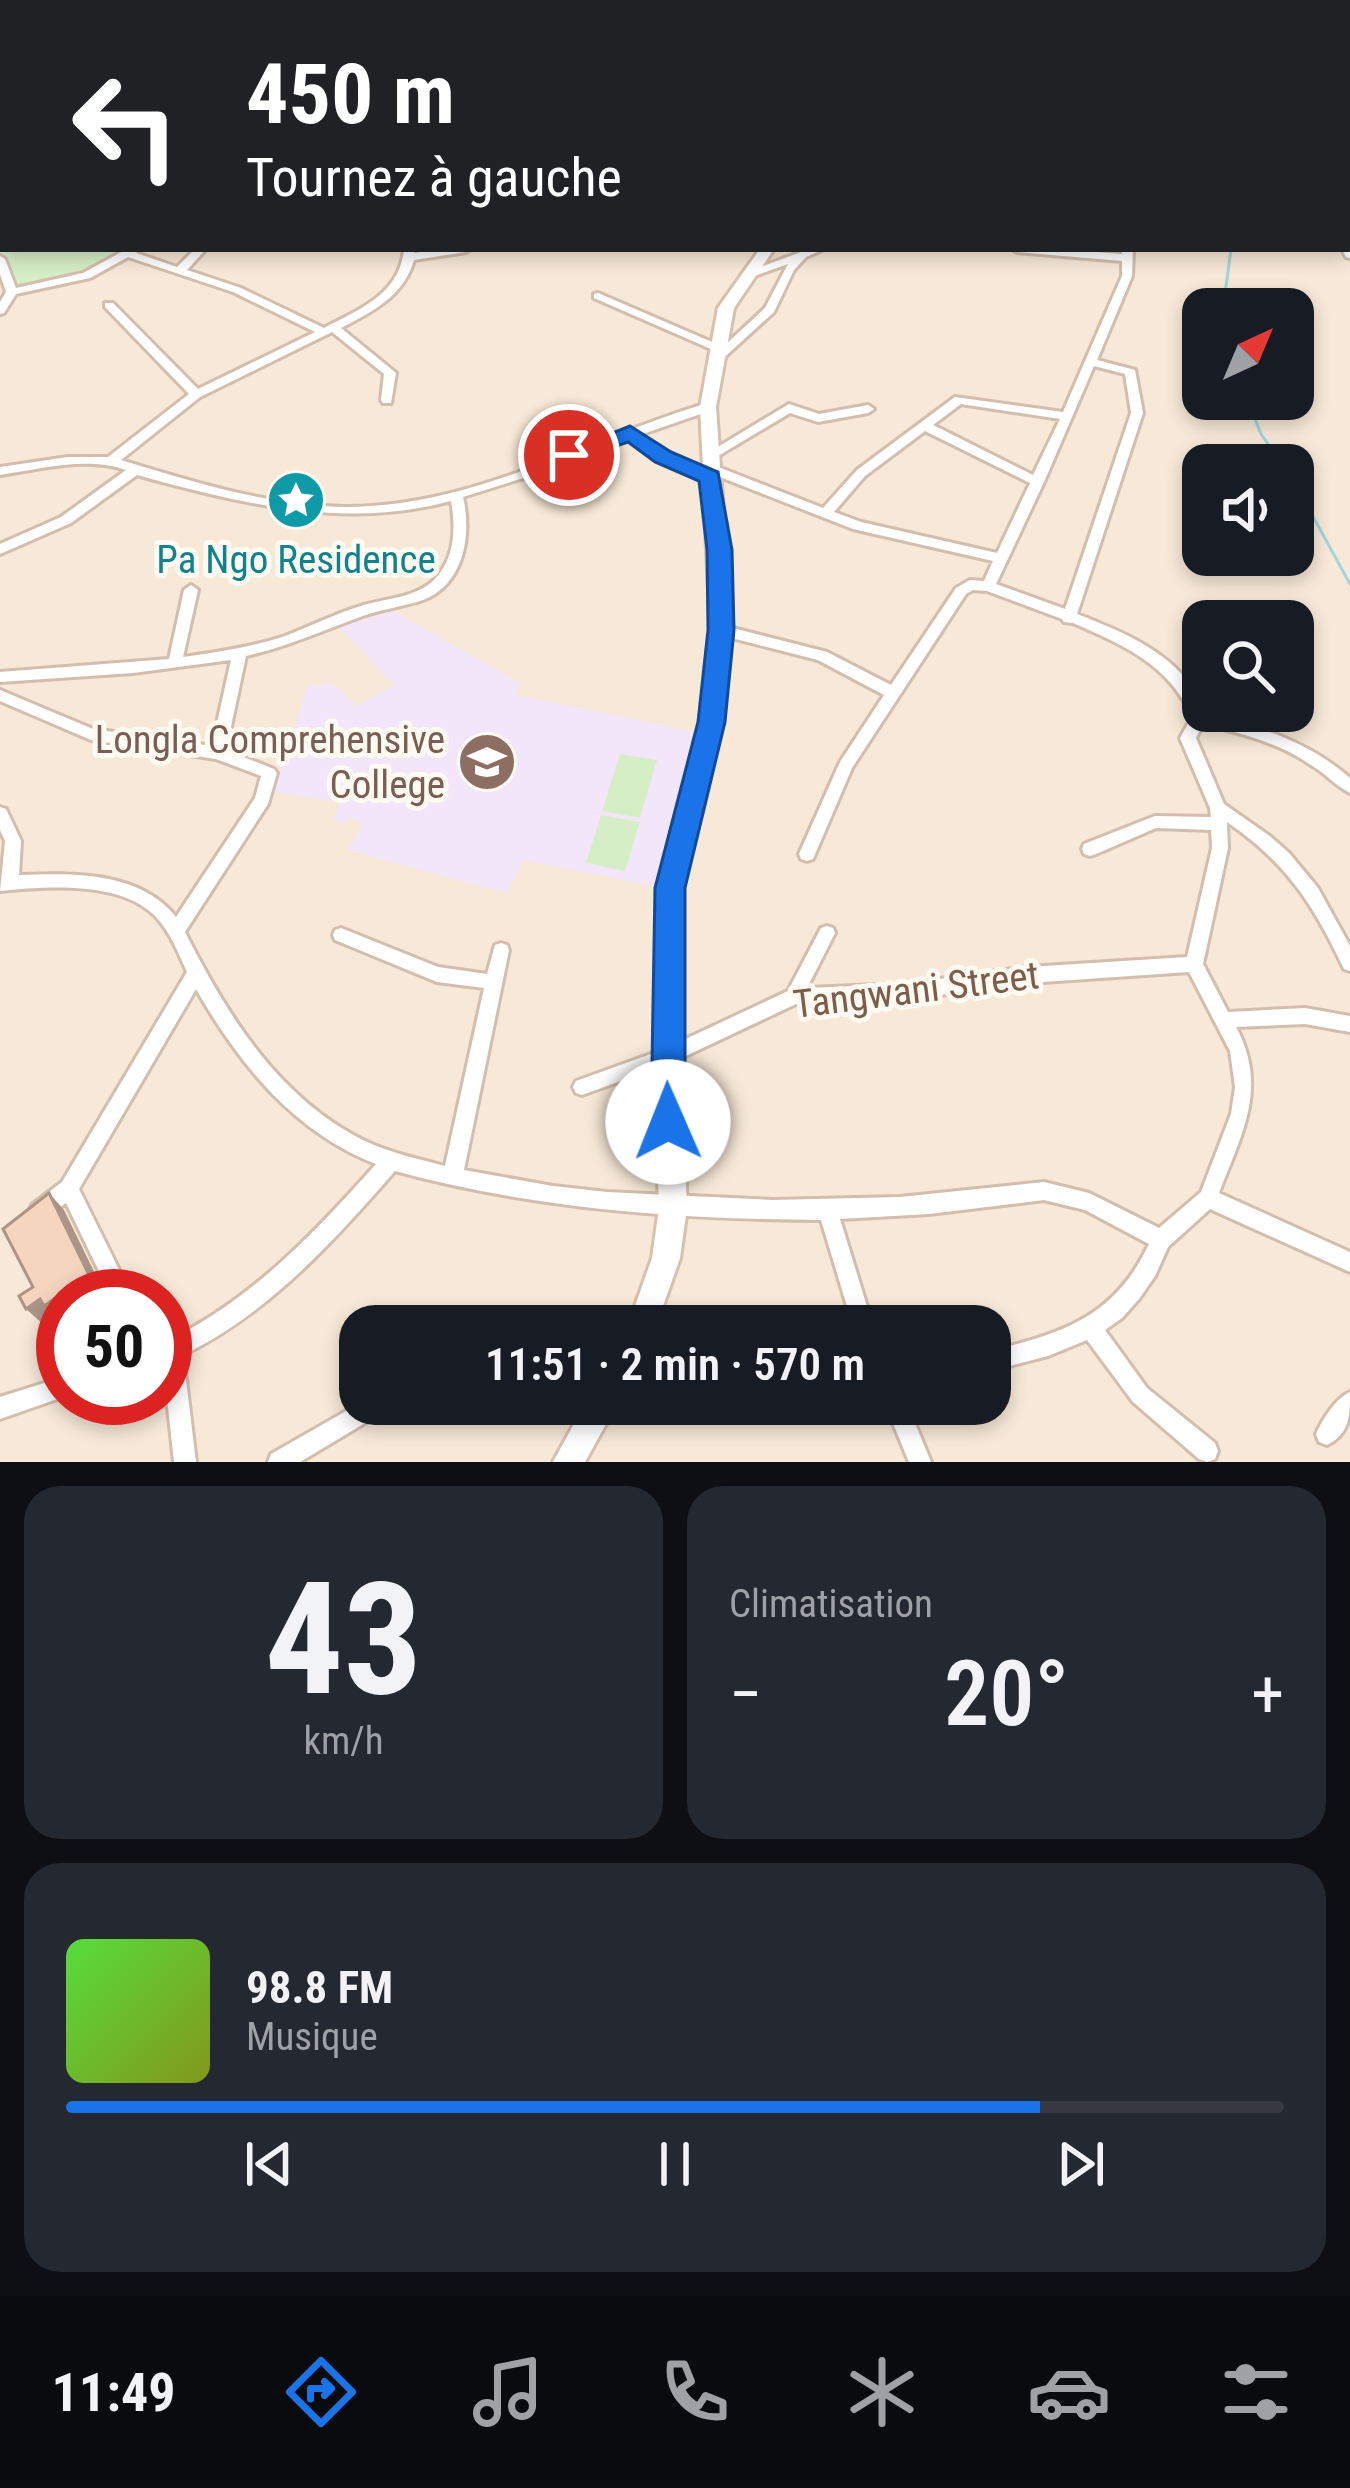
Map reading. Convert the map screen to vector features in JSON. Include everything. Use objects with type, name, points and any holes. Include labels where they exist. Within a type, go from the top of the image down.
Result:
[{"type":"main road","points":[[649,1305],[665,1258],[673,1208],[667,1056],[670,888],[711,722],[721,630],[708,407],[726,308],[765,252]]},
{"type":"main road","points":[[568,1462],[590,1425]]},
{"type":"street","points":[[0,311],[12,292],[86,277],[134,252],[329,330],[390,374],[387,400]]},
{"type":"street","points":[[181,268],[198,252]]},
{"type":"street","points":[[746,276],[812,252]]},
{"type":"street","points":[[988,586],[1126,276],[1128,254],[1084,252]]},
{"type":"street","points":[[110,461],[196,394],[329,330],[392,290],[410,253]]},
{"type":"street","points":[[598,296],[714,354],[770,310],[789,268],[802,256]]},
{"type":"street","points":[[0,259],[12,292]]},
{"type":"street","points":[[109,305],[196,394]]},
{"type":"street","points":[[1069,618],[1125,461],[1137,413],[1131,372],[1089,361]]},
{"type":"street","points":[[825,514],[861,473],[959,400],[1067,416]]},
{"type":"street","points":[[0,471],[77,460],[110,461],[134,471],[334,510],[392,507],[456,495],[708,407]]},
{"type":"street","points":[[710,467],[789,408],[823,418],[868,409]]},
{"type":"street","points":[[925,426],[1038,482]]},
{"type":"street","points":[[630,433],[663,457],[710,467],[858,526],[1002,559]]},
{"type":"street","points":[[0,549],[66,520],[134,471]]},
{"type":"street","points":[[0,676],[241,653],[298,638],[367,609],[434,589],[460,550],[463,522],[456,495]]},
{"type":"street","points":[[807,854],[845,766],[961,591],[970,585],[988,586],[1069,618],[1169,668],[1182,684]]},
{"type":"street","points":[[175,662],[190,590]]},
{"type":"street","points":[[721,630],[822,656],[892,692]]},
{"type":"street","points":[[218,753],[241,653]]},
{"type":"street","points":[[0,695],[91,734],[218,753],[266,770],[269,781],[228,857],[177,930]]},
{"type":"street","points":[[1011,1354],[1091,1328],[1118,1312],[1138,1291],[1160,1240],[1208,1198],[1240,1114],[1244,1087],[1240,1050],[1194,964],[1216,869],[1219,816],[1188,738],[1191,732]]},
{"type":"street","points":[[1262,732],[1298,747],[1350,787]]},
{"type":"street","points":[[0,813],[14,841],[5,883],[86,883],[154,904],[177,930],[223,1019],[289,1098],[338,1139],[391,1161],[453,1175],[673,1208],[828,1210],[1045,1191],[1072,1197],[1160,1240]]},
{"type":"street","points":[[1090,849],[1156,822],[1219,816],[1272,845],[1298,872],[1322,900],[1350,964]]},
{"type":"street","points":[[794,996],[827,933]]},
{"type":"street","points":[[341,935],[437,974],[492,982]]},
{"type":"street","points":[[453,1175],[501,950]]},
{"type":"street","name":"Tangwani Street","points":[[583,1087],[667,1056],[794,996],[903,992],[1028,975],[1194,964]]},
{"type":"street","points":[[14,1230],[69,1189],[196,973]]},
{"type":"street","points":[[1224,1020],[1305,1016],[1350,1024]]},
{"type":"street","points":[[192,1337],[244,1306],[293,1266],[391,1161]]},
{"type":"street","points":[[69,1189],[109,1269]]},
{"type":"street","points":[[1208,1198],[1350,1262]]},
{"type":"street","points":[[828,1210],[857,1305]]},
{"type":"street","points":[[1091,1328],[1140,1395],[1207,1451]]},
{"type":"street","points":[[0,1408],[36,1396]]},
{"type":"street","points":[[1328,1434],[1350,1403]]},
{"type":"street","points":[[179,1425],[185,1462]]},
{"type":"street","points":[[279,1462],[342,1425]]},
{"type":"street","points":[[905,1425],[920,1462]]},
{"type":"shaded area","points":[[0,252],[1350,252],[1350,1462],[0,1462]]},
{"type":"shaded area","name":"Longla Comprehensive College","points":[[385,606],[520,683],[516,695],[700,733],[655,886],[524,860],[506,893],[348,850],[363,824],[350,818],[342,825],[334,820],[339,802],[274,792],[308,686],[333,684],[357,706],[394,685],[338,626]]},
{"type":"green space","points":[[121,252],[97,272],[21,291],[0,253]]},
{"type":"green space","points":[[620,754],[657,760],[640,818],[602,811]]},
{"type":"green space","points":[[601,815],[640,822],[625,871],[586,863]]},
{"type":"building","points":[[49,1193],[86,1269],[36,1269],[36,1302],[26,1309],[19,1296],[33,1287],[3,1229]]},
{"type":"waterway","points":[[1226,288],[1231,252]]},
{"type":"waterway","points":[[1255,420],[1268,444]]},
{"type":"waterway","points":[[1314,518],[1350,584]]},
{"type":"place","name":"Pa Ngo Residence","points":[[296,500]]},
{"type":"place","name":"Longla Comprehensive College","points":[[487,762]]},
{"type":"route","points":[[569,455],[630,433],[663,457],[710,477],[719,550],[721,630],[711,722],[670,888],[668,1122]]}]
